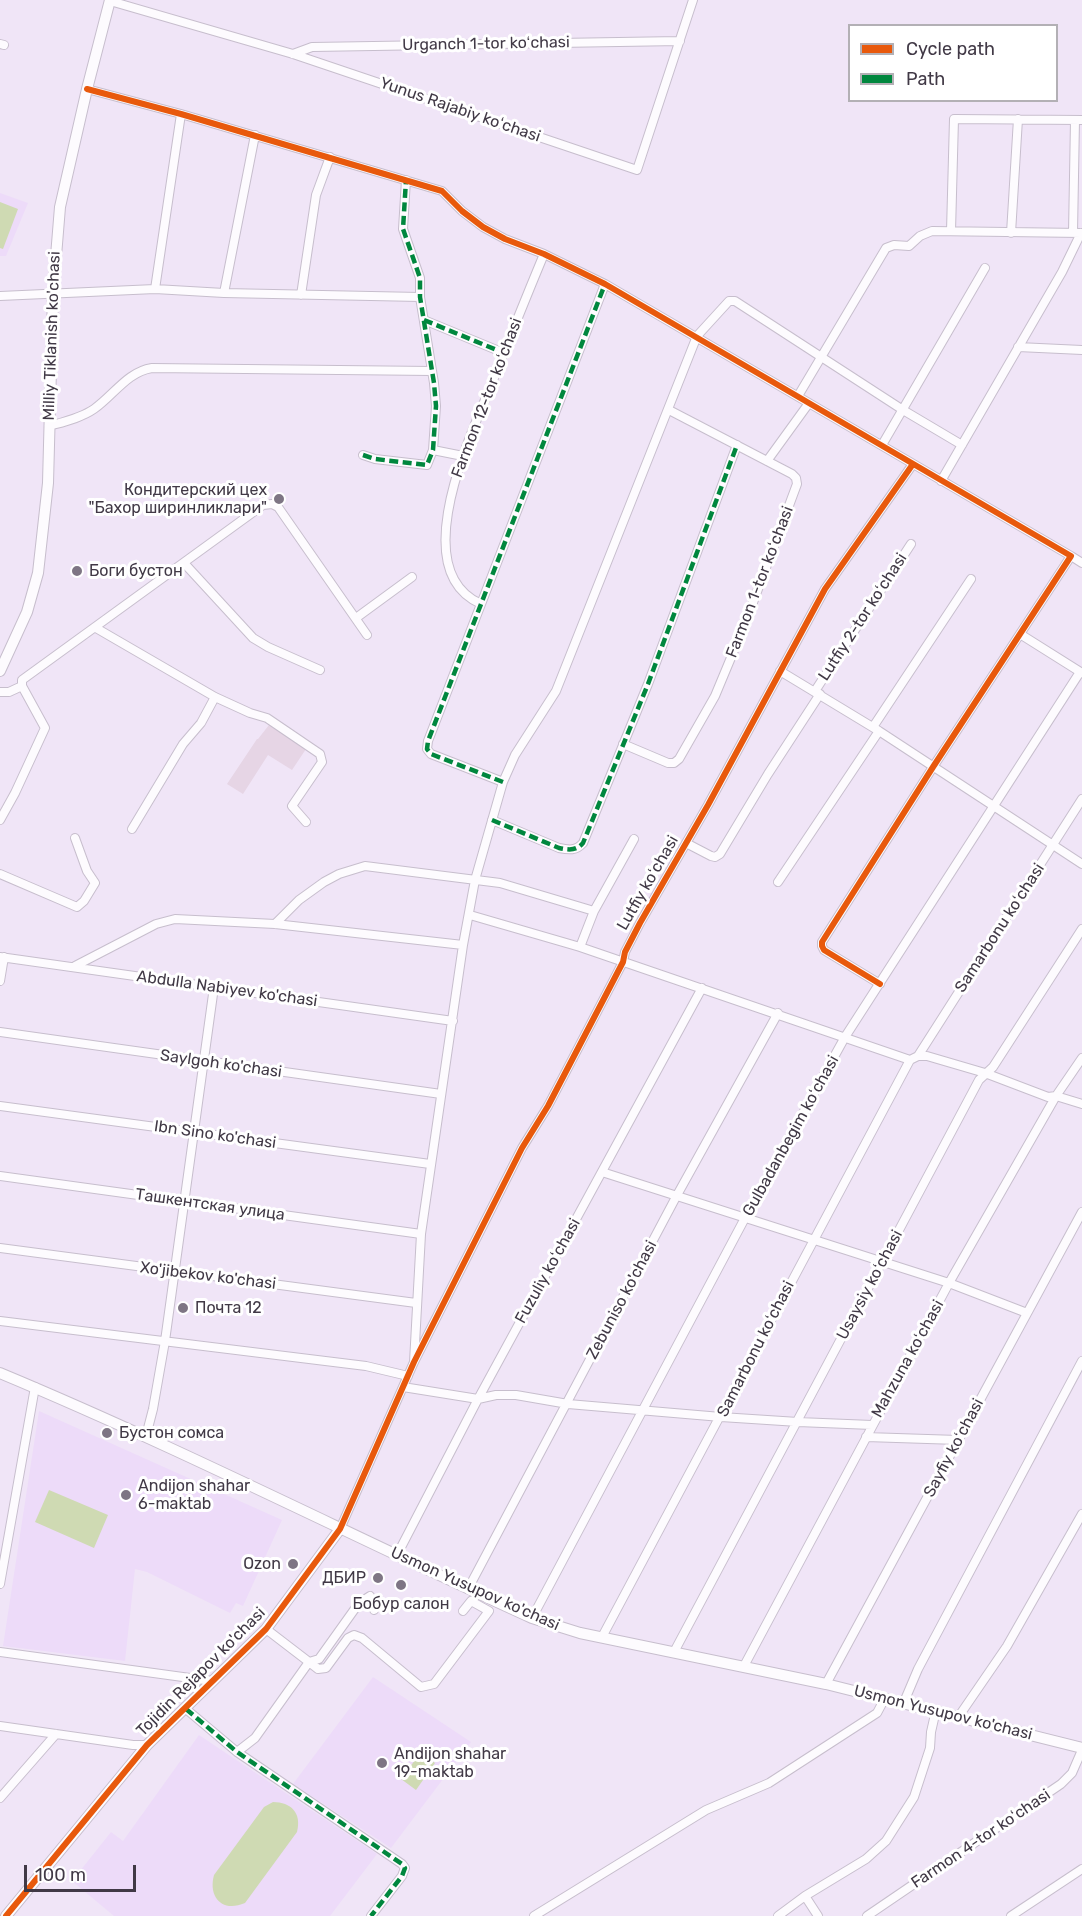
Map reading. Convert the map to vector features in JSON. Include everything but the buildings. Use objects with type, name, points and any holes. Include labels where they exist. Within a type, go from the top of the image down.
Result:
[{"type":"main road","name":"Milliy Tiklanish ko'chasi","points":[[1,667],[27,612],[38,573],[48,483],[53,293],[60,207],[110,0]]},
{"type":"main road","name":"Usmon Yusupov ko'chasi","points":[[0,1373],[146,1436],[532,1618],[580,1633],[744,1666],[904,1702],[1082,1749]]},
{"type":"main road","name":"Tojidin Rejapov ko'chasi","points":[[6,1916],[147,1745],[266,1629],[340,1529]]},
{"type":"street","name":"Yunus Rajabiy koʻchasi","points":[[110,0],[292,54],[637,170],[693,0]]},
{"type":"street","name":"Urganch 1-tor koʻchasi","points":[[292,54],[312,47],[680,41]]},
{"type":"street","points":[[87,89],[182,114],[442,191],[462,211],[483,227],[605,284],[1082,563]]},
{"type":"street","points":[[155,289],[182,114]]},
{"type":"street","points":[[941,481],[1062,272],[1079,233],[1078,120],[954,119],[951,231]]},
{"type":"street","points":[[1011,233],[1017,119]]},
{"type":"street","points":[[224,293],[255,135]]},
{"type":"street","points":[[301,295],[316,195],[330,157]]},
{"type":"street","points":[[363,455],[375,459],[427,465],[433,450],[436,406],[420,297],[420,278],[403,229],[406,180]]},
{"type":"street","points":[[798,396],[886,248],[894,245],[909,246],[926,232],[1079,233]]},
{"type":"street","name":"Farmon 12-tor koʻchasi","points":[[481,604],[469,598],[459,587],[447,560],[445,531],[450,498],[463,456],[544,254]]},
{"type":"street","points":[[882,445],[985,268]]},
{"type":"street","points":[[503,782],[431,754],[427,749],[428,741],[605,284]]},
{"type":"street","points":[[0,296],[155,289],[224,293],[420,297]]},
{"type":"street","points":[[414,1362],[421,1234],[463,945],[475,880],[503,782],[515,755],[556,691],[697,336],[723,305],[729,301],[735,301],[821,358],[962,445]]},
{"type":"street","points":[[424,320],[504,353]]},
{"type":"street","points":[[1018,346],[1082,350]]},
{"type":"street","points":[[48,426],[92,410],[135,372],[152,368],[432,371]]},
{"type":"street","points":[[767,461],[809,403]]},
{"type":"street","name":"Farmon 1-tor koʻchasi","points":[[624,744],[668,763],[674,763],[679,759],[715,696],[745,624],[797,484],[792,474],[669,410]]},
{"type":"street","points":[[492,820],[560,848],[571,850],[579,848],[583,843],[624,744],[737,445]]},
{"type":"street","points":[[433,450],[463,456]]},
{"type":"street","name":"Lutfiy koʻchasi","points":[[414,1362],[522,1148],[548,1106],[623,962],[625,952],[640,923],[825,589],[913,464]]},
{"type":"street","points":[[0,820],[15,794],[45,728],[22,686],[21,682],[24,678],[263,505],[272,504],[278,507],[367,635]]},
{"type":"street","name":"Lutfiy 2-tor koʻchasi","points":[[686,843],[711,856],[715,857],[720,854],[911,544]]},
{"type":"street","points":[[880,984],[824,950],[822,942],[1071,556],[1082,551]]},
{"type":"street","points":[[184,563],[253,638],[320,670]]},
{"type":"street","points":[[356,618],[412,577]]},
{"type":"street","points":[[778,882],[971,579]]},
{"type":"street","points":[[96,628],[215,697],[267,718],[320,753],[322,762],[292,806],[306,822]]},
{"type":"street","points":[[1020,634],[1081,672]]},
{"type":"street","points":[[780,670],[876,729],[1082,864]]},
{"type":"street","name":"Gulbadanbegim koʻchasi","points":[[532,1618],[745,1218],[845,1037],[1081,672]]},
{"type":"street","points":[[0,692],[9,692],[22,686]]},
{"type":"street","points":[[132,829],[183,744],[196,730],[215,697]]},
{"type":"street","name":"Samarbonu koʻchasi","points":[[602,1637],[721,1417],[812,1240],[914,1058],[1082,799]]},
{"type":"street","points":[[0,874],[77,907],[84,901],[95,883],[87,871],[75,838]]},
{"type":"street","points":[[580,947],[594,911],[634,839]]},
{"type":"street","points":[[275,924],[299,900],[324,882],[339,874],[364,866],[500,883],[594,911]]},
{"type":"street","points":[[470,915],[580,947],[845,1037],[914,1058],[927,1056],[1048,1097],[1056,1096],[1082,1104]]},
{"type":"street","points":[[74,967],[156,924],[175,919],[275,924],[463,945]]},
{"type":"street","name":"Usaysiy koʻchasi","points":[[674,1652],[979,1080],[993,1066],[1082,929]]},
{"type":"street","points":[[0,981],[2,957]]},
{"type":"street","name":"Abdulla Nabiyev ko'chasi","points":[[2,957],[453,1021]]},
{"type":"street","points":[[146,1436],[165,1341],[214,987]]},
{"type":"street","name":"Fuzuliy koʻchasi","points":[[398,1556],[478,1400],[702,988]]},
{"type":"street","name":"Zebuniso ko'chasi","points":[[468,1589],[676,1197],[778,1013]]},
{"type":"street","name":"Saylgoh ko'chasi","points":[[0,1032],[441,1094]]},
{"type":"street","name":"Mahzuna koʻchasi","points":[[744,1666],[950,1283],[1056,1096],[1082,1058]]},
{"type":"street","name":"Ibn Sino ko'chasi","points":[[0,1106],[430,1164]]},
{"type":"street","points":[[602,1172],[950,1283],[1027,1313]]},
{"type":"street","name":"Ташкентская улица","points":[[0,1176],[421,1234]]},
{"type":"street","name":"Sayfiy koʻchasi","points":[[826,1684],[1082,1212]]},
{"type":"street","name":"Xo'jibekov ko'chasi","points":[[0,1248],[416,1303]]},
{"type":"street","points":[[0,1321],[366,1366],[408,1376]]},
{"type":"street","points":[[904,1702],[918,1669],[1082,1361]]},
{"type":"street","name":"Tojidin Rejapov ko'chasi","points":[[340,1529],[414,1362]]},
{"type":"street","points":[[403,1387],[478,1400],[496,1395],[516,1395],[568,1404],[721,1417],[872,1425]]},
{"type":"street","points":[[0,1584],[35,1388]]},
{"type":"street","points":[[866,1437],[958,1440]]},
{"type":"street","points":[[959,1716],[1007,1646],[1082,1514]]},
{"type":"street","points":[[237,1752],[255,1738],[309,1662],[319,1659],[359,1603],[370,1596],[374,1610]]},
{"type":"street","points":[[266,1629],[318,1669],[326,1668],[348,1638],[354,1635],[362,1638],[421,1688],[434,1684],[489,1611],[471,1601],[464,1611]]},
{"type":"street","points":[[0,1652],[212,1680]]},
{"type":"street","points":[[534,1916],[706,1810],[776,1779],[877,1713],[885,1698]]},
{"type":"street","name":"Tojidin Rejapov ko'chasi","points":[[186,1708],[237,1752],[402,1864],[405,1868],[402,1876],[371,1916]]},
{"type":"street","points":[[778,1916],[805,1896],[866,1859],[886,1841],[914,1797],[930,1748],[936,1710]]},
{"type":"street","points":[[0,1726],[133,1746],[147,1745]]},
{"type":"street","points":[[0,1798],[56,1734]]},
{"type":"street","name":"Farmon 4-tor koʻchasi","points":[[867,1916],[1061,1784],[1072,1773],[1082,1749]]},
{"type":"street","points":[[1011,1916],[1082,1869]]},
{"type":"street","points":[[805,1896],[818,1916]]},
{"type":"shaded area","points":[[0,193],[28,203],[6,256],[0,256]]},
{"type":"shaded area","points":[[269,725],[306,749],[292,770],[268,755],[243,794],[227,784]]},
{"type":"shaded area","name":"Andijon shahar 6-maktab","points":[[39,1411],[282,1520],[243,1606],[236,1603],[230,1613],[147,1572],[135,1569],[125,1661],[3,1646]]},
{"type":"shaded area","name":"Andijon shahar 19-maktab","points":[[373,1677],[471,1742],[391,1848],[293,1784]]},
{"type":"shaded area","points":[[199,1735],[377,1854],[330,1916],[114,1916],[72,1881],[111,1832],[123,1841]]},
{"type":"green space","points":[[0,202],[18,209],[3,249],[0,248]]},
{"type":"green space","points":[[49,1490],[108,1515],[94,1548],[35,1522]]},
{"type":"green space","points":[[421,1752],[435,1763],[416,1790],[401,1779]]},
{"type":"green space","points":[[273,1802],[285,1804],[294,1810],[298,1819],[297,1832],[245,1903],[237,1906],[224,1904],[215,1896],[214,1875],[264,1807]]},
{"type":"marked path","points":[[363,455],[375,459],[427,465],[433,450],[436,406],[420,297],[420,278],[403,229],[406,180]]},
{"type":"marked path","points":[[503,782],[431,754],[427,749],[428,741],[605,284]]},
{"type":"marked path","points":[[424,320],[504,353]]},
{"type":"marked path","points":[[492,820],[559,848],[572,849],[583,843],[648,684],[737,445]]},
{"type":"marked path","points":[[186,1709],[237,1752],[402,1864],[405,1868],[402,1876],[371,1916]]},
{"type":"cycle path","points":[[87,89],[181,114],[442,191],[462,211],[483,227],[605,284],[1071,556],[822,942],[824,950],[880,984]]},
{"type":"cycle path","points":[[6,1916],[147,1745],[266,1629],[340,1529],[414,1362],[522,1148],[548,1106],[623,962],[625,952],[640,923],[708,805],[825,589],[913,464]]},
{"type":"place","name":"Кондитерский цех \"Бахор ширинликлари\"","points":[[279,499]]},
{"type":"place","name":"Боги бустон","points":[[77,571]]},
{"type":"place","name":"Почта 12","points":[[183,1308]]},
{"type":"place","name":"Бустон сомса","points":[[107,1433]]},
{"type":"place","name":"Andijon shahar 6-maktab","points":[[126,1495]]},
{"type":"place","name":"Ozon","points":[[293,1564]]},
{"type":"place","name":"ДБИР","points":[[378,1578]]},
{"type":"place","name":"Бобур салон","points":[[401,1585]]},
{"type":"place","name":"Andijon shahar 19-maktab","points":[[382,1763]]}]
